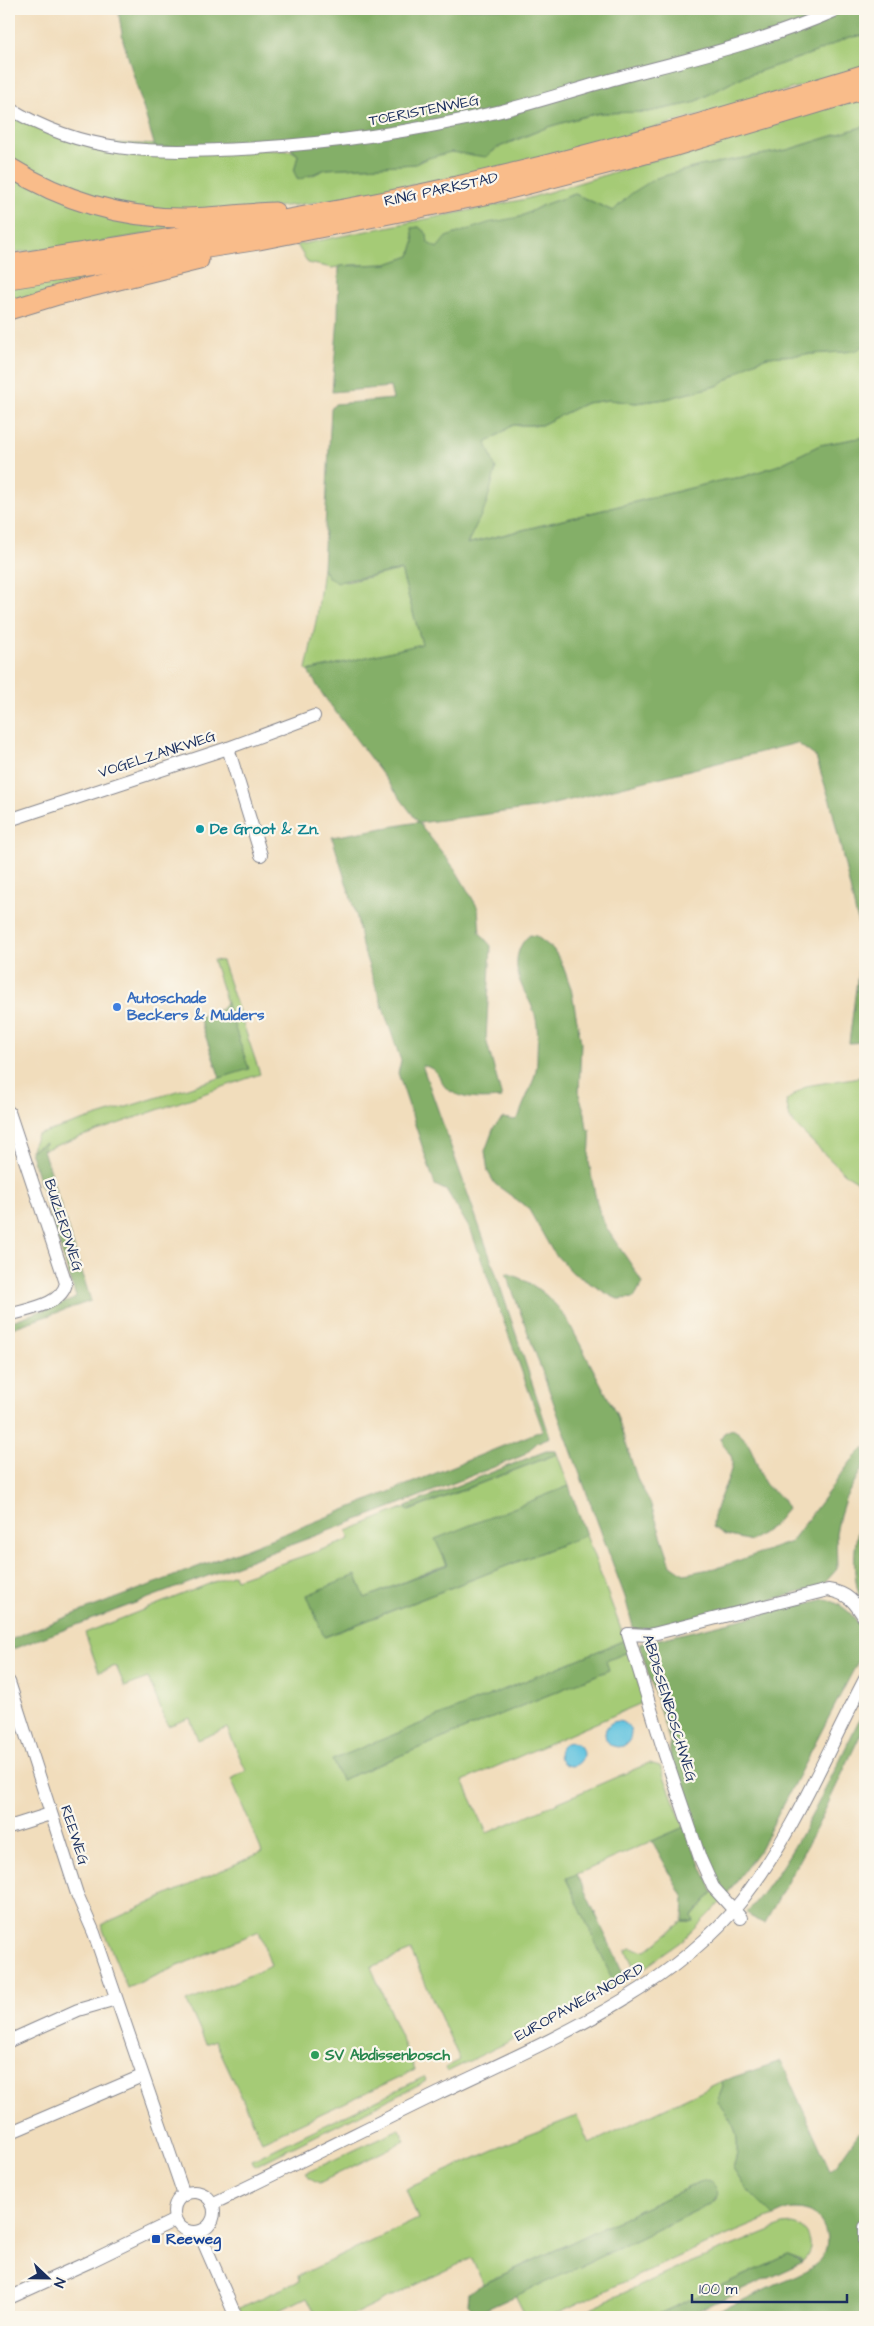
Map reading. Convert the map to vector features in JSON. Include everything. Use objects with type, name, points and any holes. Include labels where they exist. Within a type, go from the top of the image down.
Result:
[{"type":"highway","name":"RING PARKSTAD","points":[[9,264],[334,211],[447,188],[623,146],[865,74]]},
{"type":"highway","name":"RING PARKSTAD","points":[[9,279],[299,233],[480,196],[676,146],[865,89]]},
{"type":"highway","points":[[9,167],[38,184],[66,197],[130,214],[184,218],[252,212],[334,211]]},
{"type":"highway","points":[[9,310],[299,233]]},
{"type":"street","name":"TOERISTENWEG","points":[[9,108],[36,123],[67,136],[128,150],[230,149],[334,142],[458,120],[513,108],[767,38],[839,9]]},
{"type":"street","name":"VOGELZANKWEG","points":[[9,820],[228,748],[314,716]]},
{"type":"street","points":[[228,748],[261,855]]},
{"type":"street","name":"BUIZERDWEG","points":[[9,1112],[66,1283],[65,1290],[55,1300],[9,1315]]},
{"type":"street","name":"ABDISSENBOSCHWEG","points":[[737,1914],[713,1887],[700,1858],[628,1634],[649,1635],[828,1590],[842,1593],[854,1601],[865,1619]]},
{"type":"street","name":"REEWEG","points":[[9,1682],[77,1894],[94,1933],[184,2195]]},
{"type":"street","name":"EUROPAWEG-NOORD","points":[[212,2204],[517,2056],[637,1992],[692,1951],[737,1914],[795,1819],[864,1684]]},
{"type":"street","points":[[9,1827],[50,1814]]},
{"type":"street","points":[[9,2040],[78,2010],[116,1999]]},
{"type":"street","points":[[9,2132],[142,2076]]},
{"type":"street","points":[[197,2193],[203,2195],[212,2204],[214,2209],[212,2221],[209,2226],[199,2232],[187,2232],[175,2220],[174,2208],[184,2195],[197,2193]]},
{"type":"street","points":[[9,2298],[175,2220]]},
{"type":"street","points":[[865,2227],[865,2241]]},
{"type":"street","points":[[199,2232],[236,2317]]},
{"type":"green space","points":[[118,9],[865,9],[865,36],[849,37],[816,52],[740,78],[693,103],[648,112],[600,113],[582,117],[548,127],[513,141],[497,148],[486,157],[451,152],[421,160],[416,164],[326,169],[298,180],[294,172],[298,155],[288,146],[155,147],[123,40]]},
{"type":"green space","points":[[865,36],[865,68],[537,161],[340,199],[212,213],[121,209],[9,162],[9,112],[71,141],[292,151],[298,155],[294,172],[311,176],[326,169],[416,164],[432,156],[449,152],[480,156],[548,127],[582,117],[600,113],[648,112],[693,103],[740,78],[816,52],[849,37]]},
{"type":"green space","points":[[865,96],[865,126],[787,150],[700,166],[679,172],[632,193],[613,211],[575,194],[437,248],[427,243],[427,234],[419,227],[412,228],[414,242],[410,256],[387,264],[350,265],[332,268],[308,263],[297,245],[526,199]]},
{"type":"green space","points":[[865,126],[865,344],[856,351],[767,357],[750,364],[720,385],[666,399],[636,403],[609,400],[586,403],[541,425],[513,425],[486,443],[496,469],[486,505],[467,544],[723,480],[743,477],[779,465],[820,445],[865,437],[865,1042],[849,1043],[862,941],[831,804],[816,757],[797,743],[542,807],[419,823],[455,869],[478,908],[480,933],[491,946],[486,1039],[502,1098],[475,1099],[456,1094],[446,1088],[437,1073],[429,1067],[422,1065],[494,1268],[550,1437],[538,1442],[522,1456],[400,1504],[10,1650],[9,1641],[25,1633],[307,1525],[543,1430],[471,1231],[447,1191],[435,1185],[398,1073],[401,1061],[362,946],[357,918],[332,837],[418,822],[323,695],[308,671],[422,644],[401,570],[338,582],[328,577],[323,568],[331,409],[335,404],[393,399],[390,387],[332,392],[338,318],[339,266],[387,264],[410,256],[414,242],[412,228],[419,227],[427,234],[428,243],[437,248],[446,237],[488,223],[520,217],[543,205],[575,194],[613,211],[632,193],[656,178],[700,166],[787,150]]},
{"type":"green space","points":[[9,170],[81,206],[252,216],[83,245],[9,253]]},
{"type":"green space","points":[[186,257],[9,307],[9,285]]},
{"type":"green space","points":[[865,344],[865,437],[820,445],[779,465],[743,477],[723,480],[466,544],[486,505],[486,443],[513,425],[541,425],[586,403],[609,400],[636,403],[666,399],[720,385],[750,364],[767,357],[856,351]]},
{"type":"green space","points":[[323,568],[325,573],[346,582],[401,570],[422,644],[308,671],[306,669],[317,616]]},
{"type":"green space","points":[[530,935],[536,936],[553,949],[561,961],[571,988],[581,1042],[579,1095],[585,1113],[587,1129],[590,1130],[589,1161],[595,1192],[603,1221],[642,1283],[634,1298],[618,1299],[573,1273],[553,1252],[528,1208],[495,1184],[488,1172],[485,1151],[494,1127],[503,1118],[515,1120],[519,1116],[537,1065],[538,1036],[536,1020],[517,971],[517,958],[521,945]]},
{"type":"green space","points":[[213,960],[222,961],[260,1074],[43,1150],[45,1144],[30,1151],[37,1135],[248,1069]]},
{"type":"green space","points":[[226,1002],[249,1069],[220,1078],[199,1017],[222,1009]]},
{"type":"green space","points":[[865,1076],[865,1186],[844,1173],[795,1125],[790,1118],[786,1101],[806,1086]]},
{"type":"green space","points":[[45,1143],[43,1150],[91,1301],[9,1329],[9,1322],[76,1297],[30,1151]]},
{"type":"green space","points":[[506,1273],[524,1280],[541,1291],[556,1305],[568,1321],[616,1413],[638,1481],[650,1502],[671,1565],[684,1574],[720,1567],[791,1542],[852,1460],[865,1447],[865,1463],[845,1499],[840,1515],[836,1533],[837,1569],[821,1587],[664,1627],[638,1630],[633,1627],[625,1597]]},
{"type":"green space","points":[[732,1429],[744,1438],[766,1485],[783,1499],[787,1509],[773,1526],[751,1541],[725,1535],[713,1527],[716,1509],[732,1466],[729,1452],[720,1439],[724,1433]]},
{"type":"green space","points":[[546,1451],[556,1451],[557,1454],[408,1511],[406,1506]]},
{"type":"green space","points":[[557,1454],[569,1486],[436,1539],[447,1564],[365,1598],[307,1595],[325,1637],[586,1535],[625,1640],[333,1760],[341,1780],[609,1670],[606,1661],[630,1651],[644,1702],[463,1781],[487,1833],[649,1763],[660,1766],[684,1827],[566,1879],[617,1979],[624,1975],[627,1980],[579,2007],[447,2072],[445,2068],[460,2060],[411,1951],[371,1967],[415,2070],[262,2141],[215,2040],[206,2044],[187,2002],[271,1966],[259,1931],[127,1988],[101,1925],[262,1852],[231,1779],[246,1771],[227,1728],[198,1740],[190,1718],[168,1726],[148,1678],[125,1687],[116,1666],[99,1672],[85,1633],[234,1574],[236,1579],[350,1540],[347,1531],[406,1507],[409,1511]]},
{"type":"green space","points":[[569,1486],[586,1535],[324,1637],[307,1595],[356,1575],[365,1598],[447,1565],[435,1539]]},
{"type":"green space","points":[[865,1509],[865,1610],[857,1586],[854,1560],[857,1533]]},
{"type":"green space","points":[[826,1599],[841,1606],[854,1617],[862,1631],[865,1648],[760,1849],[727,1894],[716,1886],[670,1759],[670,1743],[639,1644]]},
{"type":"green space","points":[[625,1640],[630,1651],[606,1661],[609,1670],[341,1780],[332,1760]]},
{"type":"green space","points":[[865,1708],[865,1725],[818,1825],[765,1923],[753,1919],[747,1912],[782,1866],[798,1840]]},
{"type":"green space","points":[[684,1827],[713,1892],[692,1916],[694,1921],[683,1921],[684,1898],[652,1841]]},
{"type":"green space","points":[[577,1874],[624,1975],[613,1981],[566,1878]]},
{"type":"green space","points":[[713,1892],[722,1901],[681,1942],[637,1973],[626,1951],[631,1948],[646,1951],[683,1921],[694,1921],[692,1917]]},
{"type":"green space","points":[[781,2061],[830,2170],[837,2164],[865,2124],[865,2317],[705,2317],[807,2271],[823,2256],[826,2247],[825,2229],[814,2214],[805,2210],[795,2209],[787,2210],[774,2216],[744,2186],[733,2169],[737,2150],[736,2133],[729,2118],[717,2102],[723,2087],[722,2081]]},
{"type":"green space","points":[[424,2077],[426,2081],[255,2166],[252,2160]]},
{"type":"green space","points":[[722,2081],[723,2087],[717,2102],[729,2118],[736,2133],[737,2150],[733,2169],[744,2186],[774,2216],[704,2245],[548,2317],[526,2317],[515,2295],[584,2265],[712,2203],[717,2198],[702,2181],[483,2284],[472,2258],[349,2317],[317,2317],[307,2297],[266,2317],[244,2317],[239,2308],[299,2281],[298,2276],[418,2219],[406,2189],[523,2137],[577,2116],[589,2144]]},
{"type":"green space","points":[[399,2129],[405,2141],[319,2183],[310,2178],[306,2173]]},
{"type":"green space","points":[[702,2181],[710,2182],[716,2188],[718,2194],[712,2203],[584,2265],[482,2311],[474,2310],[468,2304],[469,2293],[475,2288]]},
{"type":"green space","points":[[793,2224],[804,2231],[810,2241],[809,2252],[801,2263],[802,2260],[788,2255],[652,2317],[571,2317],[685,2265],[783,2225]]},
{"type":"green space","points":[[788,2255],[803,2262],[684,2317],[652,2317]]},
{"type":"water","points":[[618,1721],[627,1725],[631,1734],[627,1743],[618,1747],[609,1743],[605,1734],[609,1725]]},
{"type":"water","points":[[571,1742],[576,1743],[582,1749],[582,1759],[576,1765],[571,1766],[566,1765],[560,1759],[559,1754],[560,1749],[566,1743]]},
{"type":"place","name":"De Groot & Zn.","points":[[200,829]]},
{"type":"place","name":"Autoschade Beckers & Mulders","points":[[117,1007]]},
{"type":"place","name":"SV Abdissenbosch","points":[[315,2055]]},
{"type":"place","name":"Reeweg","points":[[156,2239]]}]
